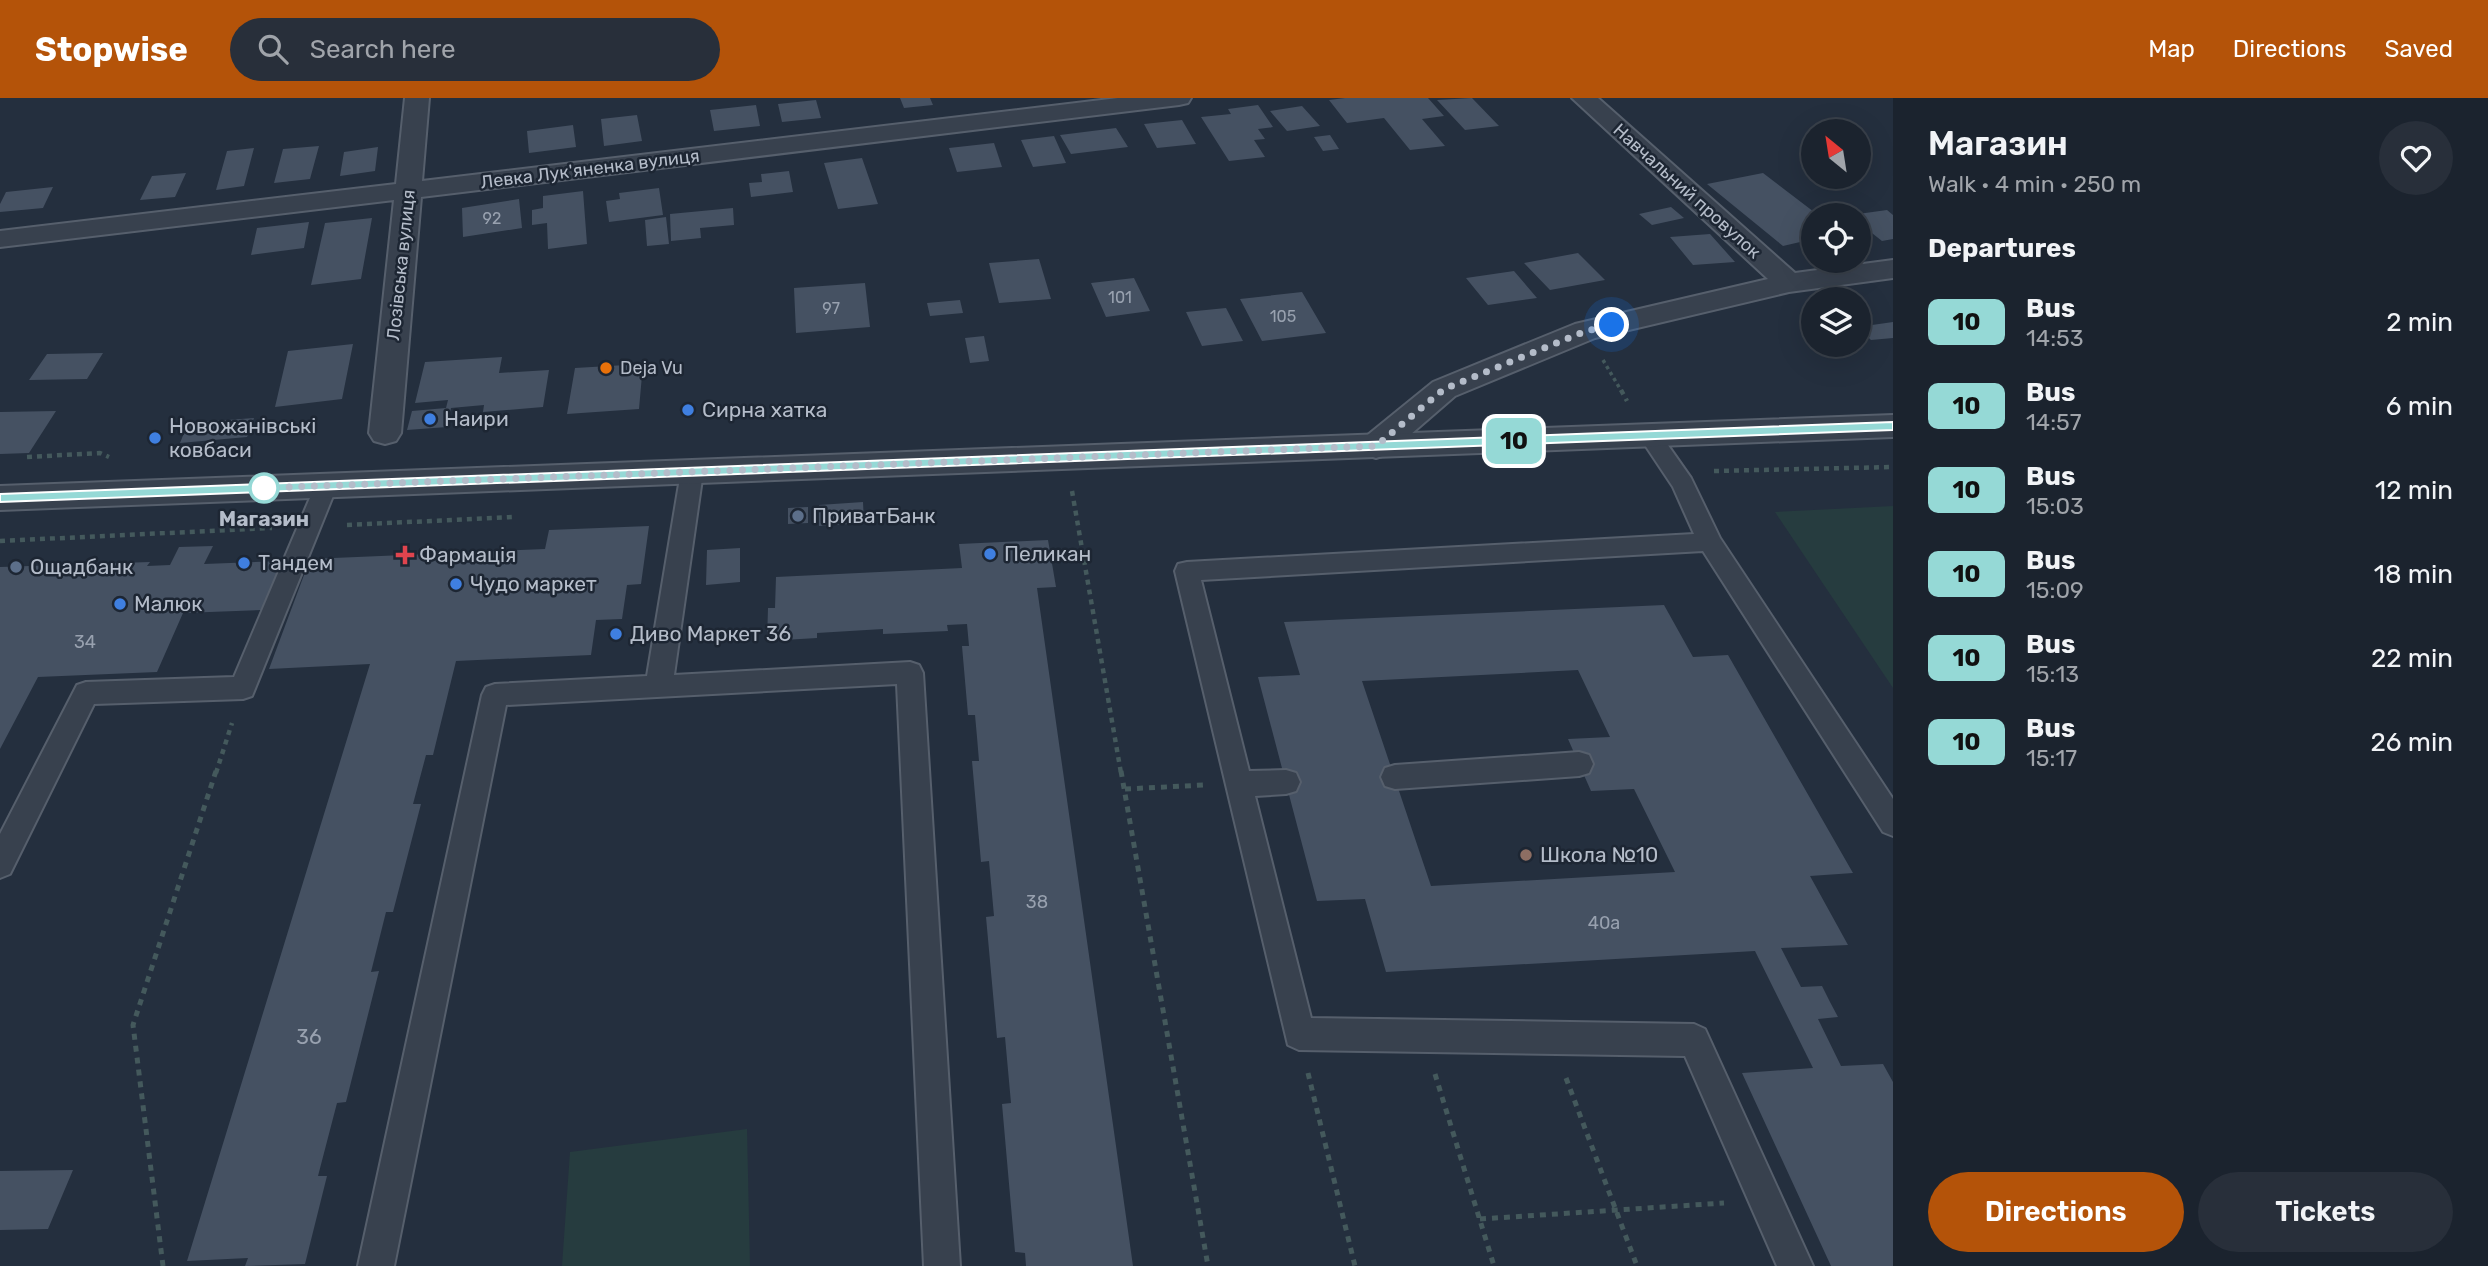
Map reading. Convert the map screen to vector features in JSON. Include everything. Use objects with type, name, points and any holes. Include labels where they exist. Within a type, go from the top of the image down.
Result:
[{"type":"street","name":"Лозівська вулиця","points":[[384,433],[417,98]]},
{"type":"street","name":"Левка Лук'яненка вулиця","points":[[0,239],[1179,98]]},
{"type":"street","name":"Навчальний провулок","points":[[1584,98],[1789,283]]},
{"type":"street","points":[[1376,446],[1444,389],[1586,331],[1789,283],[1893,269]]},
{"type":"street","points":[[0,498],[1893,426]]},
{"type":"lane","points":[[1650,436],[1683,484],[1710,542],[1893,823]]},
{"type":"lane","points":[[659,686],[692,472]]},
{"type":"lane","points":[[0,864],[86,693],[243,688],[326,486]]},
{"type":"lane","points":[[1710,542],[1186,571],[1299,1034],[1694,1040],[1795,1266]]},
{"type":"lane","points":[[376,1266],[495,695],[910,673],[942,1266]]},
{"type":"lane","points":[[1395,777],[1579,764]]},
{"type":"lane","points":[[1238,784],[1286,782]]},
{"type":"path","points":[[1586,331],[1630,405]]},
{"type":"path","points":[[1674,472],[1893,467]]},
{"type":"path","points":[[1071,486],[1208,1266]]},
{"type":"path","points":[[163,1266],[133,1026],[243,688]]},
{"type":"path","points":[[1125,789],[1238,784]]},
{"type":"path","points":[[1299,1034],[1355,1266]]},
{"type":"path","points":[[1423,1037],[1494,1266]]},
{"type":"path","points":[[1550,1038],[1637,1266]]},
{"type":"path","points":[[1480,1219],[1766,1200]]},
{"type":"green space","points":[[1893,506],[1893,688],[1775,512]]},
{"type":"green space","points":[[747,1129],[750,1266],[562,1266],[570,1152]]},
{"type":"building","points":[[900,98],[930,98],[933,105],[904,108]]},
{"type":"building","points":[[1428,98],[1444,116],[1422,119],[1445,146],[1410,150],[1384,118],[1347,123],[1329,100]]},
{"type":"building","points":[[1472,98],[1499,126],[1465,130],[1437,100]]},
{"type":"building","points":[[816,100],[821,118],[782,122],[778,104]]},
{"type":"building","points":[[756,105],[760,126],[714,131],[710,110]]},
{"type":"building","points":[[1258,105],[1273,127],[1258,129],[1265,139],[1254,140],[1265,157],[1229,161],[1201,117],[1231,114],[1228,109]]},
{"type":"building","points":[[1302,106],[1320,126],[1287,131],[1270,111]]},
{"type":"building","points":[[637,115],[642,141],[604,146],[601,119]]},
{"type":"building","points":[[1182,120],[1196,144],[1157,148],[1144,124]]},
{"type":"building","points":[[573,125],[576,147],[529,153],[527,131]]},
{"type":"building","points":[[1116,128],[1128,147],[1071,154],[1060,135]]},
{"type":"building","points":[[1330,135],[1339,149],[1323,151],[1314,137]]},
{"type":"building","points":[[1054,136],[1066,163],[1033,167],[1021,140]]},
{"type":"building","points":[[994,143],[1002,167],[957,172],[949,148]]},
{"type":"building","points":[[319,146],[310,179],[274,183],[283,149]]},
{"type":"building","points":[[378,147],[375,171],[340,176],[344,152]]},
{"type":"building","points":[[254,148],[244,186],[216,190],[227,151]]},
{"type":"building","points":[[862,158],[878,204],[838,209],[824,163]]},
{"type":"building","points":[[789,171],[793,192],[751,197],[749,183],[762,182],[761,174]]},
{"type":"building","points":[[186,173],[175,197],[140,200],[152,176]]},
{"type":"building","points":[[1763,173],[1802,203],[1801,242],[1783,246],[1707,184]]},
{"type":"building","points":[[53,187],[43,208],[0,212],[0,204],[6,192]]},
{"type":"building","points":[[659,188],[663,215],[609,222],[606,201],[620,199],[619,193]]},
{"type":"building","points":[[583,191],[587,244],[548,249],[547,223],[532,225],[532,210],[543,208],[543,196]]},
{"type":"building","points":[[519,199],[522,228],[463,237],[462,208]]},
{"type":"building","points":[[1671,207],[1684,218],[1652,225],[1639,214]]},
{"type":"building","points":[[733,208],[734,225],[700,228],[701,238],[671,241],[670,214]]},
{"type":"building","points":[[1887,210],[1893,215],[1893,239],[1882,241],[1871,232],[1871,212]]},
{"type":"building","points":[[666,217],[669,244],[647,246],[645,220]]},
{"type":"building","points":[[372,218],[361,279],[311,285],[325,223]]},
{"type":"building","points":[[309,222],[304,248],[251,255],[257,228]]},
{"type":"building","points":[[1710,234],[1735,262],[1693,265],[1670,237]]},
{"type":"building","points":[[1578,253],[1605,280],[1550,290],[1524,263]]},
{"type":"building","points":[[1039,259],[1051,299],[999,303],[989,263]]},
{"type":"building","points":[[1514,271],[1537,298],[1488,305],[1466,278]]},
{"type":"building","points":[[1134,278],[1150,311],[1106,317],[1091,283]]},
{"type":"building","points":[[865,283],[870,327],[796,333],[794,288]]},
{"type":"building","points":[[1302,292],[1326,333],[1262,341],[1240,299]]},
{"type":"building","points":[[960,300],[963,313],[930,316],[927,303]]},
{"type":"building","points":[[1226,308],[1243,341],[1202,346],[1186,312]]},
{"type":"building","points":[[1893,322],[1893,338],[1871,340],[1871,325]]},
{"type":"building","points":[[984,336],[989,361],[970,363],[965,338]]},
{"type":"building","points":[[353,344],[342,399],[275,407],[288,351]]},
{"type":"building","points":[[103,353],[87,379],[29,380],[47,354]]},
{"type":"building","points":[[502,357],[499,373],[549,370],[543,407],[483,412],[484,405],[451,408],[447,427],[407,430],[412,411],[446,408],[448,400],[415,403],[425,362]]},
{"type":"building","points":[[643,364],[639,409],[567,414],[575,368]]},
{"type":"building","points":[[56,411],[29,453],[0,454],[0,412]]},
{"type":"building","points":[[254,418],[247,437],[180,443],[188,423]]},
{"type":"building","points":[[863,502],[864,523],[819,526],[819,505]]},
{"type":"building","name":"ПриватБанк","points":[[808,507],[808,523],[788,524],[788,508]]},
{"type":"building","points":[[649,526],[641,584],[627,585],[622,619],[596,620],[591,655],[456,661],[433,755],[426,755],[413,804],[421,804],[393,912],[386,912],[371,972],[379,971],[346,1102],[337,1103],[318,1176],[327,1176],[305,1264],[245,1266],[248,1258],[187,1261],[370,664],[269,669],[310,559],[545,549],[549,530]]},
{"type":"building","points":[[1048,540],[1056,587],[1037,588],[1133,1266],[1026,1266],[1025,1253],[1015,1252],[1002,1104],[1011,1103],[1005,1037],[997,1038],[986,917],[994,916],[989,861],[981,862],[972,761],[979,761],[977,737],[975,715],[968,715],[962,646],[969,646],[967,624],[947,625],[948,631],[883,634],[883,629],[817,633],[817,638],[767,641],[768,608],[775,608],[776,577],[962,568],[959,544]]},
{"type":"building","points":[[213,546],[204,564],[282,561],[263,610],[183,613],[157,672],[38,677],[0,749],[0,567],[150,562],[147,566],[170,565],[179,547]]},
{"type":"building","points":[[740,548],[740,582],[706,585],[707,550]]},
{"type":"building","points":[[1664,605],[1693,657],[1728,655],[1853,873],[1810,876],[1848,945],[1781,948],[1801,987],[1822,986],[1838,1017],[1818,1019],[1841,1066],[1883,1064],[1893,1082],[1893,1266],[1831,1266],[1742,1073],[1813,1068],[1755,951],[1386,972],[1365,899],[1317,901],[1258,677],[1300,675],[1284,622]],"holes":[[[1578,670],[1610,737],[1568,739],[1591,791],[1634,789],[1675,872],[1431,886],[1362,681]]]},
{"type":"building","points":[[73,1170],[48,1229],[0,1230],[0,1171]]},
{"type":"bus line","name":"10","points":[[0,498],[1893,426]]},
{"type":"place","name":"Deja Vu","points":[[606,368]]},
{"type":"place","name":"Сирна хатка","points":[[688,410]]},
{"type":"place","name":"Наири","points":[[430,419]]},
{"type":"place","name":"Новожанівські ковбаси","points":[[155,438]]},
{"type":"place","name":"Магазин","points":[[264,488]]},
{"type":"place","name":"ПриватБанк","points":[[798,516]]},
{"type":"place","name":"Пеликан","points":[[990,554]]},
{"type":"place","name":"Фармація","points":[[405,555]]},
{"type":"place","name":"Тандем","points":[[244,563]]},
{"type":"place","name":"Ощадбанк","points":[[16,567]]},
{"type":"place","name":"Чудо маркет","points":[[456,584]]},
{"type":"place","name":"Малюк","points":[[120,604]]},
{"type":"place","name":"Диво Маркет 36","points":[[616,634]]},
{"type":"place","name":"Школа №10","points":[[1526,855]]},
{"type":"route","points":[[264,488],[1376,446],[1444,389],[1586,331],[1612,325]]}]
